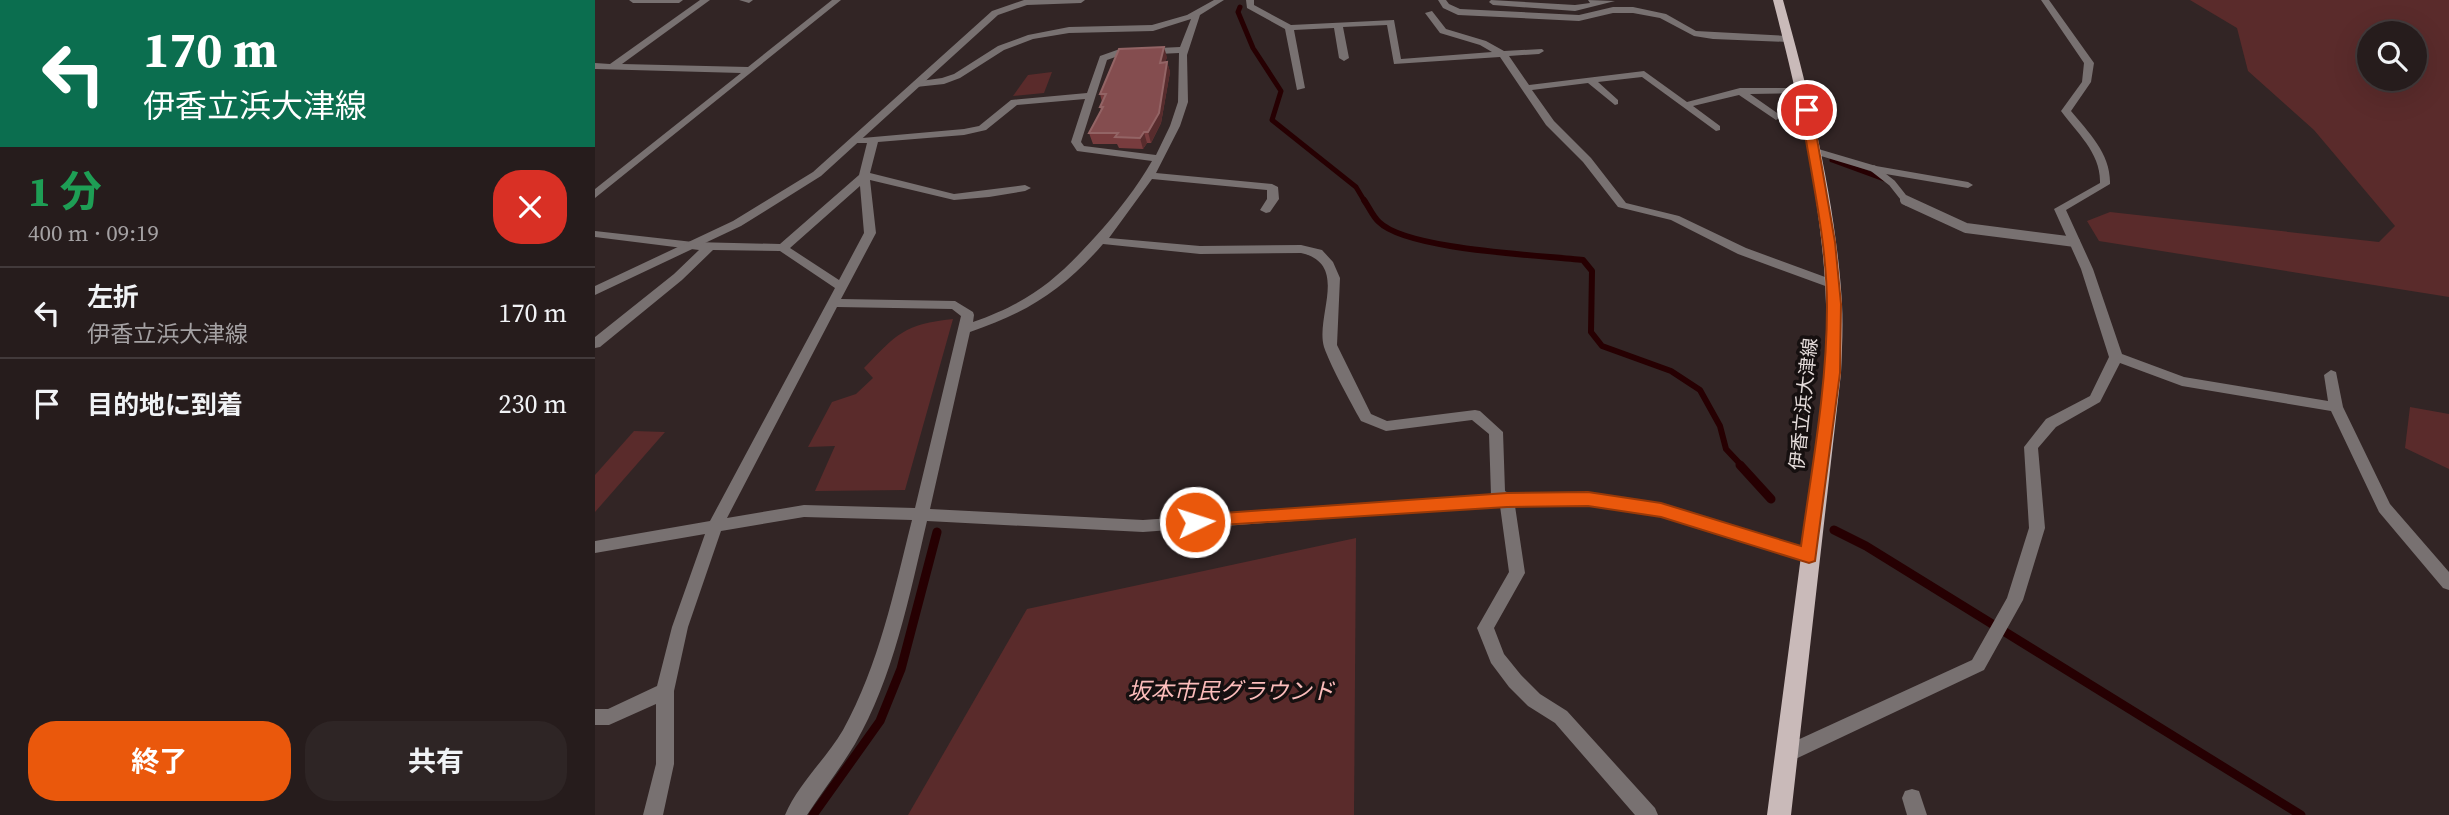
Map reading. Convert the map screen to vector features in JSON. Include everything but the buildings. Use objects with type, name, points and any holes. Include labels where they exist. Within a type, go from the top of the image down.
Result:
[{"type":"main road","name":"伊香立浜大津線","points":[[1778,0],[1803,90],[1815,151],[1832,284],[1833,373],[1779,815]]},
{"type":"street","points":[[633,0],[679,0]]},
{"type":"street","points":[[612,66],[706,0]]},
{"type":"street","points":[[743,0],[750,0]]},
{"type":"street","points":[[595,195],[837,0]]},
{"type":"street","points":[[595,291],[693,246],[791,193],[855,141],[995,13],[1026,2],[1081,0]]},
{"type":"street","points":[[916,84],[944,81],[1002,48],[1051,32],[1153,28],[1196,15],[1220,0]]},
{"type":"street","points":[[1250,0],[1250,6],[1289,28],[1391,22],[1398,62],[1539,51]]},
{"type":"street","points":[[1442,0],[1446,6],[1458,12],[1562,18],[1633,10],[1663,16],[1694,33],[1788,38]]},
{"type":"street","points":[[1787,754],[1978,665],[2015,600],[2037,528],[2031,447],[2051,423],[2095,399],[2116,357],[2087,268],[2060,209],[2105,184],[2107,173],[2100,158],[2066,111],[2075,102],[2091,70],[2089,63],[2045,0]]},
{"type":"street","points":[[1493,2],[1575,8],[1594,2],[1611,1]]},
{"type":"street","points":[[1429,13],[1443,31],[1483,43],[1503,54],[1550,123],[1587,160],[1622,205],[1675,218],[1742,251],[1832,284]]},
{"type":"street","points":[[966,329],[991,321],[1048,290],[1129,208],[1170,137],[1184,100],[1184,50],[1195,29],[1196,15]]},
{"type":"street","points":[[1338,25],[1343,58]]},
{"type":"street","points":[[1289,28],[1300,88]]},
{"type":"street","points":[[1158,158],[1081,149],[1076,142],[1103,58],[1117,53],[1184,50]]},
{"type":"street","points":[[595,66],[748,71]]},
{"type":"street","points":[[1526,88],[1644,74],[1716,128]]},
{"type":"street","points":[[1590,80],[1615,102]]},
{"type":"street","points":[[1685,105],[1740,91],[1803,90]]},
{"type":"street","points":[[1740,91],[1776,117]]},
{"type":"street","points":[[1589,98],[1606,94]]},
{"type":"street","points":[[855,141],[964,132],[982,128],[1014,102],[1091,96]]},
{"type":"street","points":[[653,815],[665,764],[665,691],[680,627],[715,527],[870,233],[864,176],[873,141]]},
{"type":"street","points":[[1815,151],[1874,169],[1968,185]]},
{"type":"street","points":[[1147,175],[1272,187],[1273,199],[1266,210]]},
{"type":"street","points":[[783,248],[864,176],[884,176],[916,189],[954,197],[1025,188]]},
{"type":"street","points":[[595,234],[693,246],[783,248],[841,287]]},
{"type":"street","points":[[1098,240],[1200,250],[1301,249],[1318,253],[1328,262],[1334,278],[1330,345],[1366,417],[1386,426],[1475,415],[1496,432],[1498,494],[1507,500],[1517,573],[1485,628],[1497,658],[1534,700],[1561,717],[1648,815]]},
{"type":"street","points":[[595,344],[678,277],[710,246]]},
{"type":"street","points":[[795,815],[849,737],[879,674],[899,607],[918,516],[968,315],[955,305],[833,303]]},
{"type":"street","points":[[2116,357],[2182,382],[2336,407]]},
{"type":"street","points":[[2331,375],[2336,407],[2384,508],[2449,583]]},
{"type":"street","points":[[595,547],[804,511],[856,511],[1143,526],[1507,500],[1588,499],[1661,510],[1809,556]]},
{"type":"street","points":[[595,717],[610,717],[665,691]]},
{"type":"lane","points":[[1874,169],[1892,183],[1899,195],[1912,205],[1949,222],[1966,228],[2075,242]]},
{"type":"green space","points":[[2190,0],[2449,0],[2449,297],[2099,241],[2087,221],[2110,212],[2379,242],[2395,226],[2314,130],[2248,71],[2237,28]]},
{"type":"green space","points":[[1052,72],[1044,93],[1013,96],[1028,75]]},
{"type":"green space","points":[[953,319],[905,490],[815,491],[835,446],[808,447],[832,402],[856,394],[873,378],[864,368],[894,339],[923,324]]},
{"type":"green space","points":[[2410,407],[2449,414],[2449,469],[2405,448]]},
{"type":"green space","points":[[634,431],[665,432],[595,512],[595,475]]},
{"type":"green space","name":"坂本市民グラウンド","points":[[1356,538],[1354,815],[908,815],[1027,609]]},
{"type":"waterway","points":[[1240,7],[1238,12],[1253,48],[1281,91],[1272,120],[1356,187],[1365,202]]},
{"type":"waterway","points":[[1832,160],[1884,179]]},
{"type":"waterway","points":[[1364,200],[1379,222],[1417,239],[1475,250],[1583,260],[1592,271],[1591,332],[1602,346],[1671,371],[1700,390],[1720,426],[1726,449],[1742,466]]},
{"type":"waterway","points":[[1740,465],[1771,499]]},
{"type":"waterway","points":[[1834,530],[1866,546],[2301,815]]},
{"type":"waterway","points":[[813,815],[880,721],[901,669],[937,532]]},
{"type":"route","points":[[1195,522],[1507,500],[1588,499],[1661,510],[1809,556],[1833,373],[1834,304],[1828,242],[1807,110]]}]
